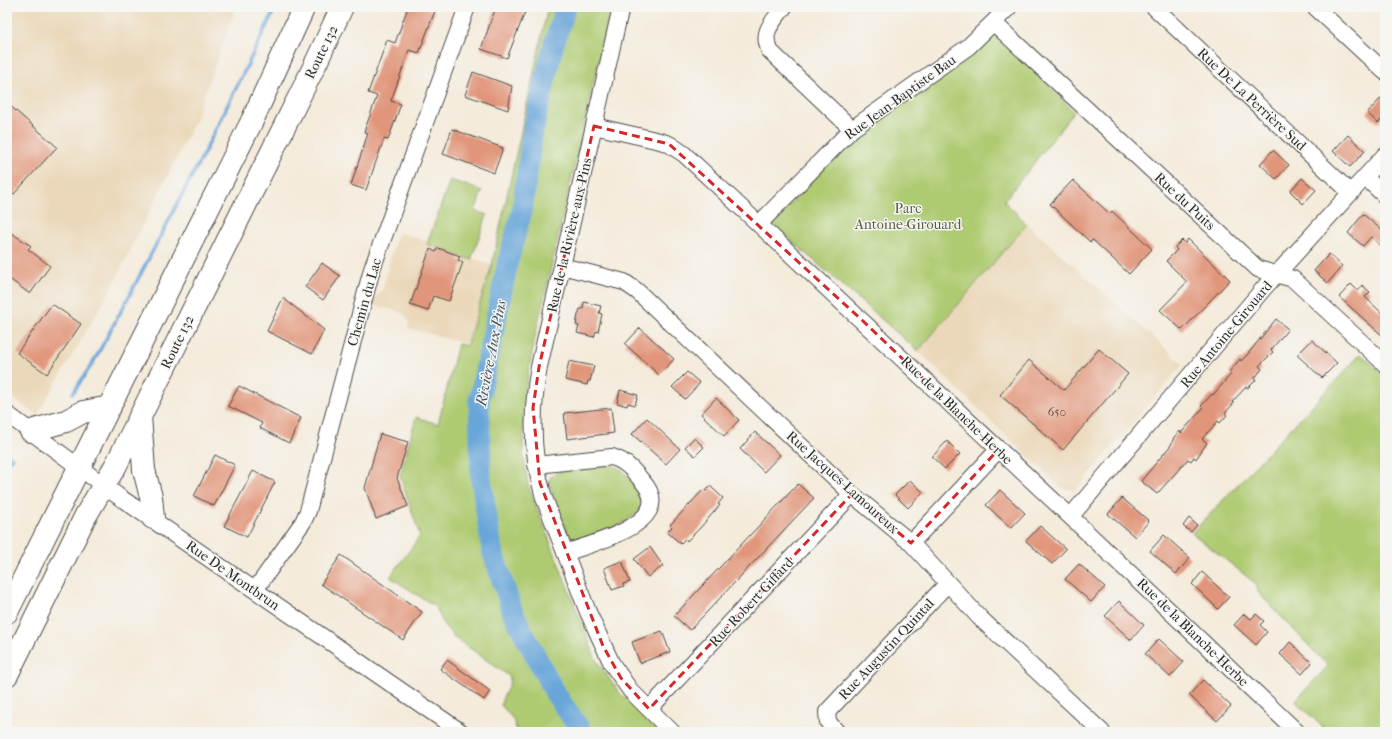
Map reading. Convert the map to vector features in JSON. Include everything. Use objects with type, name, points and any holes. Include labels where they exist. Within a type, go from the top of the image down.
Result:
[{"type":"highway","points":[[7,612],[261,104],[304,7]]},
{"type":"highway","name":"Route 132","points":[[7,675],[104,485],[116,465],[317,62],[342,7]]},
{"type":"highway","points":[[31,431],[66,421],[83,412],[110,407]]},
{"type":"highway","points":[[140,416],[144,470],[151,497],[153,518]]},
{"type":"street","name":"Chemin du Lac","points":[[255,590],[303,522],[308,511],[372,269],[467,7]]},
{"type":"street","name":"Rue de la Rivière-aux-Pins","points":[[621,7],[539,367],[534,395],[533,422],[536,465],[544,498],[565,553],[590,616],[612,664],[630,690],[672,732]]},
{"type":"street","points":[[784,7],[768,28],[766,40],[770,51],[852,129]]},
{"type":"street","name":"Rue Jean-Baptiste Bau","points":[[759,224],[852,129],[968,47],[1009,7]]},
{"type":"street","name":"Rue De La Perrière Sud","points":[[1154,7],[1350,192]]},
{"type":"street","points":[[1315,7],[1385,72]]},
{"type":"street","name":"Rue du Puits","points":[[994,23],[1258,269],[1293,279],[1385,364]]},
{"type":"street","name":"Rue de la Blanche-Herbe","points":[[594,126],[669,144],[684,154],[998,450],[1071,516],[1297,732]]},
{"type":"street","name":"Rue Antoine-Girouard","points":[[1071,516],[1277,275],[1350,192],[1385,155]]},
{"type":"street","points":[[1365,177],[1385,196]]},
{"type":"street","name":"Rue Jacques-Lamoureux","points":[[562,266],[614,278],[631,286],[852,494],[911,543],[980,618],[1102,732]]},
{"type":"street","name":"Rue De Montbrun","points":[[7,414],[104,485],[461,732]]},
{"type":"street","points":[[911,543],[998,450]]},
{"type":"street","points":[[536,465],[612,457],[628,465],[648,488],[651,498],[651,507],[646,517],[636,525],[619,533],[565,553]]},
{"type":"street","name":"Rue Robert-Giffard","points":[[649,709],[852,494]]},
{"type":"street","name":"Rue Augustin-Quintal","points":[[838,732],[828,722],[827,712],[948,583]]},
{"type":"highlighted area","points":[[594,126],[669,144],[863,321],[998,450],[911,543],[852,494],[649,709],[621,678],[603,646],[540,483],[533,408],[539,367]]},
{"type":"shaded area","points":[[7,7],[236,7],[194,123],[107,296],[37,415],[7,394]]},
{"type":"shaded area","points":[[1027,224],[1183,364],[1076,490],[1061,488],[918,351]]},
{"type":"shaded area","points":[[399,232],[492,265],[467,344],[408,328],[409,322],[405,315],[398,311],[372,305],[375,298],[383,289],[391,255]]},
{"type":"green space","points":[[548,7],[611,7],[535,337],[524,397],[523,453],[528,485],[596,660],[619,692],[659,732],[517,732],[513,719],[501,705],[510,681],[510,677],[453,636],[444,625],[436,607],[390,577],[420,536],[400,476],[416,417],[438,424],[458,344],[466,346],[467,344],[492,265]]},
{"type":"green space","name":"Parc Antoine-Girouard","points":[[994,30],[1074,112],[1004,201],[1027,224],[918,351],[772,224],[847,142]]},
{"type":"green space","points":[[450,180],[482,191],[475,211],[487,215],[471,260],[427,244]]},
{"type":"green space","points":[[1361,354],[1385,376],[1385,732],[1328,732],[1295,701],[1328,666],[1258,592],[1255,583],[1192,533]]},
{"type":"green space","points":[[610,465],[617,467],[627,475],[640,490],[644,498],[642,508],[635,515],[614,528],[590,537],[572,539],[568,535],[549,483],[550,478],[557,472]]},
{"type":"building","points":[[408,7],[422,7],[435,11],[419,53],[409,50],[391,101],[401,104],[388,140],[384,139],[366,190],[351,185],[368,133],[364,132],[377,96],[368,93],[387,40],[395,43]]},
{"type":"building","points":[[496,7],[527,7],[507,58],[481,49]]},
{"type":"building","points":[[473,72],[512,86],[508,110],[465,95]]},
{"type":"building","points":[[1385,94],[1385,116],[1378,123],[1367,113]]},
{"type":"building","points":[[7,103],[57,147],[14,194],[7,188]]},
{"type":"building","points":[[452,129],[503,148],[494,173],[443,154]]},
{"type":"building","points":[[1348,135],[1365,151],[1350,167],[1333,151]]},
{"type":"building","points":[[1273,150],[1289,165],[1276,179],[1260,164]]},
{"type":"building","points":[[1302,178],[1316,190],[1303,204],[1290,191]]},
{"type":"building","points":[[1073,180],[1110,214],[1112,211],[1152,249],[1129,274],[1093,240],[1090,242],[1050,204]]},
{"type":"building","points":[[1363,214],[1385,233],[1385,250],[1371,237],[1363,246],[1348,233]]},
{"type":"building","points":[[7,230],[31,246],[28,249],[50,266],[30,294],[7,277]]},
{"type":"building","points":[[1188,239],[1230,280],[1182,330],[1160,310],[1187,282],[1166,261],[1177,250],[1175,247],[1182,240],[1185,243]]},
{"type":"building","points":[[438,248],[460,256],[458,260],[463,262],[449,301],[433,296],[428,311],[410,305],[430,249],[436,252]]},
{"type":"building","points":[[1329,254],[1342,266],[1328,283],[1314,271]]},
{"type":"building","points":[[322,263],[340,276],[323,300],[305,287]]},
{"type":"building","points":[[1351,284],[1358,291],[1362,285],[1370,292],[1365,297],[1385,316],[1385,338],[1339,297]]},
{"type":"building","points":[[283,298],[324,330],[312,354],[267,331]]},
{"type":"building","points":[[584,302],[601,306],[599,313],[602,314],[598,332],[596,331],[594,337],[577,333],[579,326],[576,325],[578,315],[580,309],[583,309]]},
{"type":"building","points":[[52,304],[81,324],[47,374],[17,353]]},
{"type":"building","points":[[1276,319],[1288,329],[1271,350],[1273,352],[1259,366],[1262,369],[1254,379],[1256,380],[1248,388],[1246,387],[1232,402],[1234,403],[1225,413],[1227,415],[1220,423],[1218,421],[1202,439],[1207,443],[1196,459],[1194,457],[1191,461],[1188,459],[1157,494],[1141,481],[1171,445],[1174,437],[1180,431],[1181,433],[1203,408],[1201,406],[1212,394],[1213,395],[1231,374],[1229,372],[1240,359],[1241,361],[1247,355]]},
{"type":"building","points":[[640,328],[674,359],[659,375],[625,344]]},
{"type":"building","points":[[1312,340],[1337,363],[1322,378],[1297,355]]},
{"type":"building","points":[[1099,349],[1128,374],[1063,450],[1000,395],[1029,360],[1064,390]]},
{"type":"building","points":[[569,361],[594,366],[590,381],[588,381],[587,385],[565,380]]},
{"type":"building","points":[[687,372],[700,383],[685,399],[672,387]]},
{"type":"building","points":[[239,386],[301,418],[289,443],[260,428],[262,423],[228,406]]},
{"type":"building","points":[[620,390],[638,395],[635,405],[628,403],[627,406],[617,403]]},
{"type":"building","points":[[716,398],[739,420],[724,436],[701,414]]},
{"type":"building","points":[[611,408],[614,433],[567,439],[564,413]]},
{"type":"building","points":[[647,418],[680,449],[666,464],[632,434]]},
{"type":"building","points":[[755,432],[780,455],[764,472],[740,449]]},
{"type":"building","points":[[380,434],[408,442],[397,478],[408,506],[376,519],[365,488]]},
{"type":"building","points":[[694,438],[704,447],[695,456],[685,447]]},
{"type":"building","points":[[947,441],[960,454],[945,469],[932,457]]},
{"type":"building","points":[[215,455],[235,465],[214,506],[194,496]]},
{"type":"building","points":[[253,471],[275,482],[247,537],[224,526]]},
{"type":"building","points":[[910,480],[923,492],[908,508],[895,495]]},
{"type":"building","points":[[798,484],[814,498],[690,630],[674,616]]},
{"type":"building","points":[[710,486],[723,498],[718,504],[720,505],[687,541],[686,539],[681,544],[667,532],[672,527],[670,525],[704,489],[706,491]]},
{"type":"building","points":[[1000,490],[1025,513],[1011,528],[986,505]]},
{"type":"building","points":[[1122,498],[1149,521],[1135,537],[1108,514]]},
{"type":"building","points":[[1189,518],[1197,525],[1191,532],[1183,526]]},
{"type":"building","points":[[1040,526],[1066,549],[1052,564],[1026,541]]},
{"type":"building","points":[[1164,535],[1190,558],[1176,574],[1150,551]]},
{"type":"building","points":[[650,547],[663,566],[648,577],[634,559]]},
{"type":"building","points":[[341,555],[422,612],[403,640],[321,584]]},
{"type":"building","points":[[622,561],[630,582],[623,584],[624,586],[612,590],[604,568]]},
{"type":"building","points":[[1079,564],[1105,587],[1091,602],[1065,579]]},
{"type":"building","points":[[1202,572],[1229,597],[1218,609],[1192,584]]},
{"type":"building","points":[[1119,601],[1144,625],[1131,640],[1105,616]]},
{"type":"building","points":[[1244,614],[1251,619],[1256,614],[1264,621],[1260,625],[1267,632],[1256,645],[1234,625]]},
{"type":"building","points":[[662,631],[670,652],[640,663],[632,642]]},
{"type":"building","points":[[1159,639],[1184,662],[1170,677],[1145,654]]},
{"type":"building","points":[[1290,642],[1312,663],[1302,674],[1280,654]]},
{"type":"building","points":[[447,660],[490,691],[484,700],[440,669]]},
{"type":"building","points":[[1203,680],[1231,706],[1217,721],[1189,695]]},
{"type":"waterway","points":[[73,393],[94,361],[127,300],[203,155],[276,7]]},
{"type":"waterway","name":"Rivière-Aux-Pins","points":[[566,7],[553,47],[532,135],[522,211],[508,261],[479,400],[481,479],[492,550],[513,613],[555,693],[582,732]]},
{"type":"waterway","points":[[7,455],[12,458],[7,463]]}]
